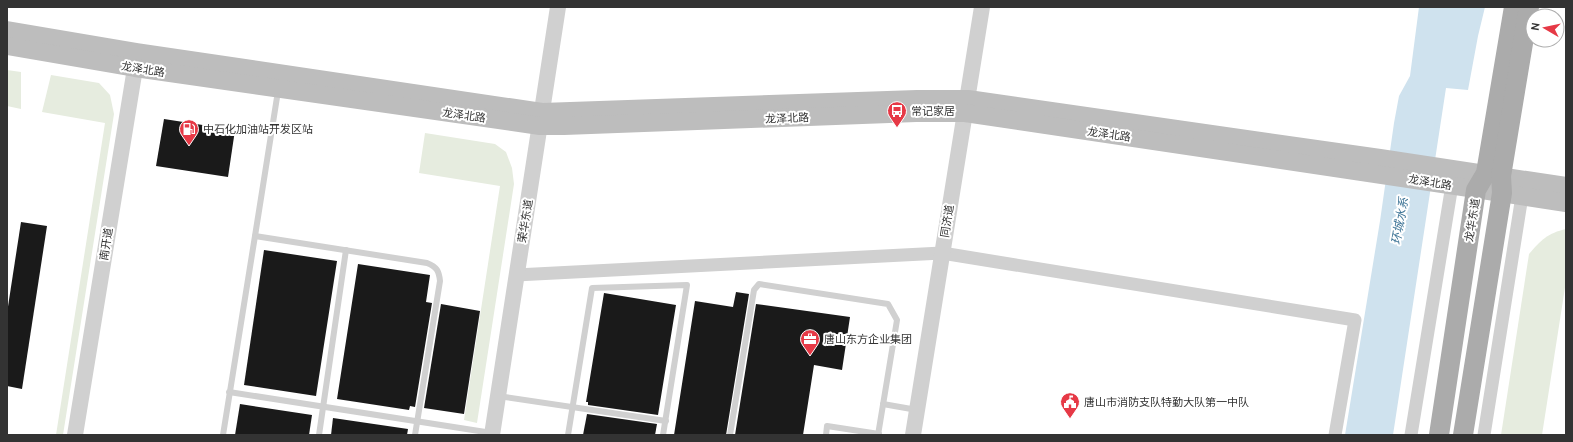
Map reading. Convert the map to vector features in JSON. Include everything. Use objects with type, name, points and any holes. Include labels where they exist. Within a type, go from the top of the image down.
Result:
[{"type":"main road","name":"龙华东道","points":[[1463,435],[1491,183],[1514,7]]},
{"type":"main road","name":"龙华东道","points":[[1439,435],[1529,7]]},
{"type":"main road","name":"龙泽北路","points":[[7,30],[136,60],[279,88],[541,119],[917,99],[1379,165],[1442,178],[1491,183],[1566,186]]},
{"type":"main road","name":"龙泽北路","points":[[7,46],[136,60],[541,119]]},
{"type":"main road","name":"龙泽北路","points":[[1491,183],[1522,196],[1566,203]]},
{"type":"street","name":"荣华东道","points":[[492,434],[558,7]]},
{"type":"street","name":"同济道","points":[[913,435],[982,7]]},
{"type":"street","name":"南开道","points":[[75,435],[136,60]]},
{"type":"street","points":[[1411,435],[1442,178]]},
{"type":"street","points":[[1484,435],[1522,196]]},
{"type":"street","points":[[516,275],[942,253],[1355,320],[1336,435]]},
{"type":"lane","points":[[223,435],[279,88]]},
{"type":"lane","points":[[255,236],[427,263],[435,266],[440,272],[440,281],[415,435]]},
{"type":"lane","points":[[318,435],[346,250]]},
{"type":"lane","points":[[730,435],[754,290],[759,284],[888,304],[897,320],[878,434],[827,426],[826,435]]},
{"type":"lane","points":[[568,435],[592,288],[687,285],[663,435]]},
{"type":"lane","points":[[229,392],[492,434]]},
{"type":"lane","points":[[498,396],[666,421]]},
{"type":"lane","points":[[883,404],[917,410]]},
{"type":"shaded area","points":[[7,70],[21,72],[21,109],[7,106]]},
{"type":"shaded area","points":[[51,75],[99,83],[110,95],[114,114],[63,435],[56,435],[105,123],[42,112]]},
{"type":"shaded area","points":[[425,133],[495,144],[506,152],[512,168],[514,184],[477,423],[464,420],[500,186],[419,173]]},
{"type":"shaded area","points":[[1566,229],[1566,281],[1542,435],[1501,435],[1529,254],[1545,238]]},
{"type":"water","name":"环城水系","points":[[1419,7],[1485,7],[1468,90],[1446,88],[1393,435],[1345,435],[1380,221],[1394,123],[1399,96],[1410,76]]},
{"type":"building","points":[[164,119],[235,130],[228,177],[156,166]]},
{"type":"building","points":[[21,222],[47,226],[22,389],[7,386],[7,313]]},
{"type":"building","points":[[264,250],[337,261],[316,396],[244,385]]},
{"type":"building","points":[[358,264],[430,275],[426,302],[432,303],[415,407],[410,406],[409,410],[337,399]]},
{"type":"building","points":[[736,292],[749,294],[726,435],[674,435],[695,301],[733,307]]},
{"type":"building","points":[[604,293],[676,305],[658,415],[588,405],[588,402],[586,402]]},
{"type":"building","points":[[441,304],[480,311],[464,414],[424,408]]},
{"type":"building","points":[[756,304],[850,317],[842,370],[814,365],[803,435],[735,435]]},
{"type":"building","points":[[240,404],[312,415],[309,435],[235,435]]},
{"type":"building","points":[[587,414],[657,424],[655,435],[583,435]]},
{"type":"building","points":[[333,418],[408,429],[407,435],[331,435]]},
{"type":"place","name":"常记家居","points":[[897,128]]},
{"type":"place","name":"中石化加油站开发区站","points":[[189,146]]},
{"type":"place","name":"唐山东方企业集团","points":[[810,356]]},
{"type":"place","name":"唐山市消防支队特勤大队第一中队","points":[[1070,419]]}]
